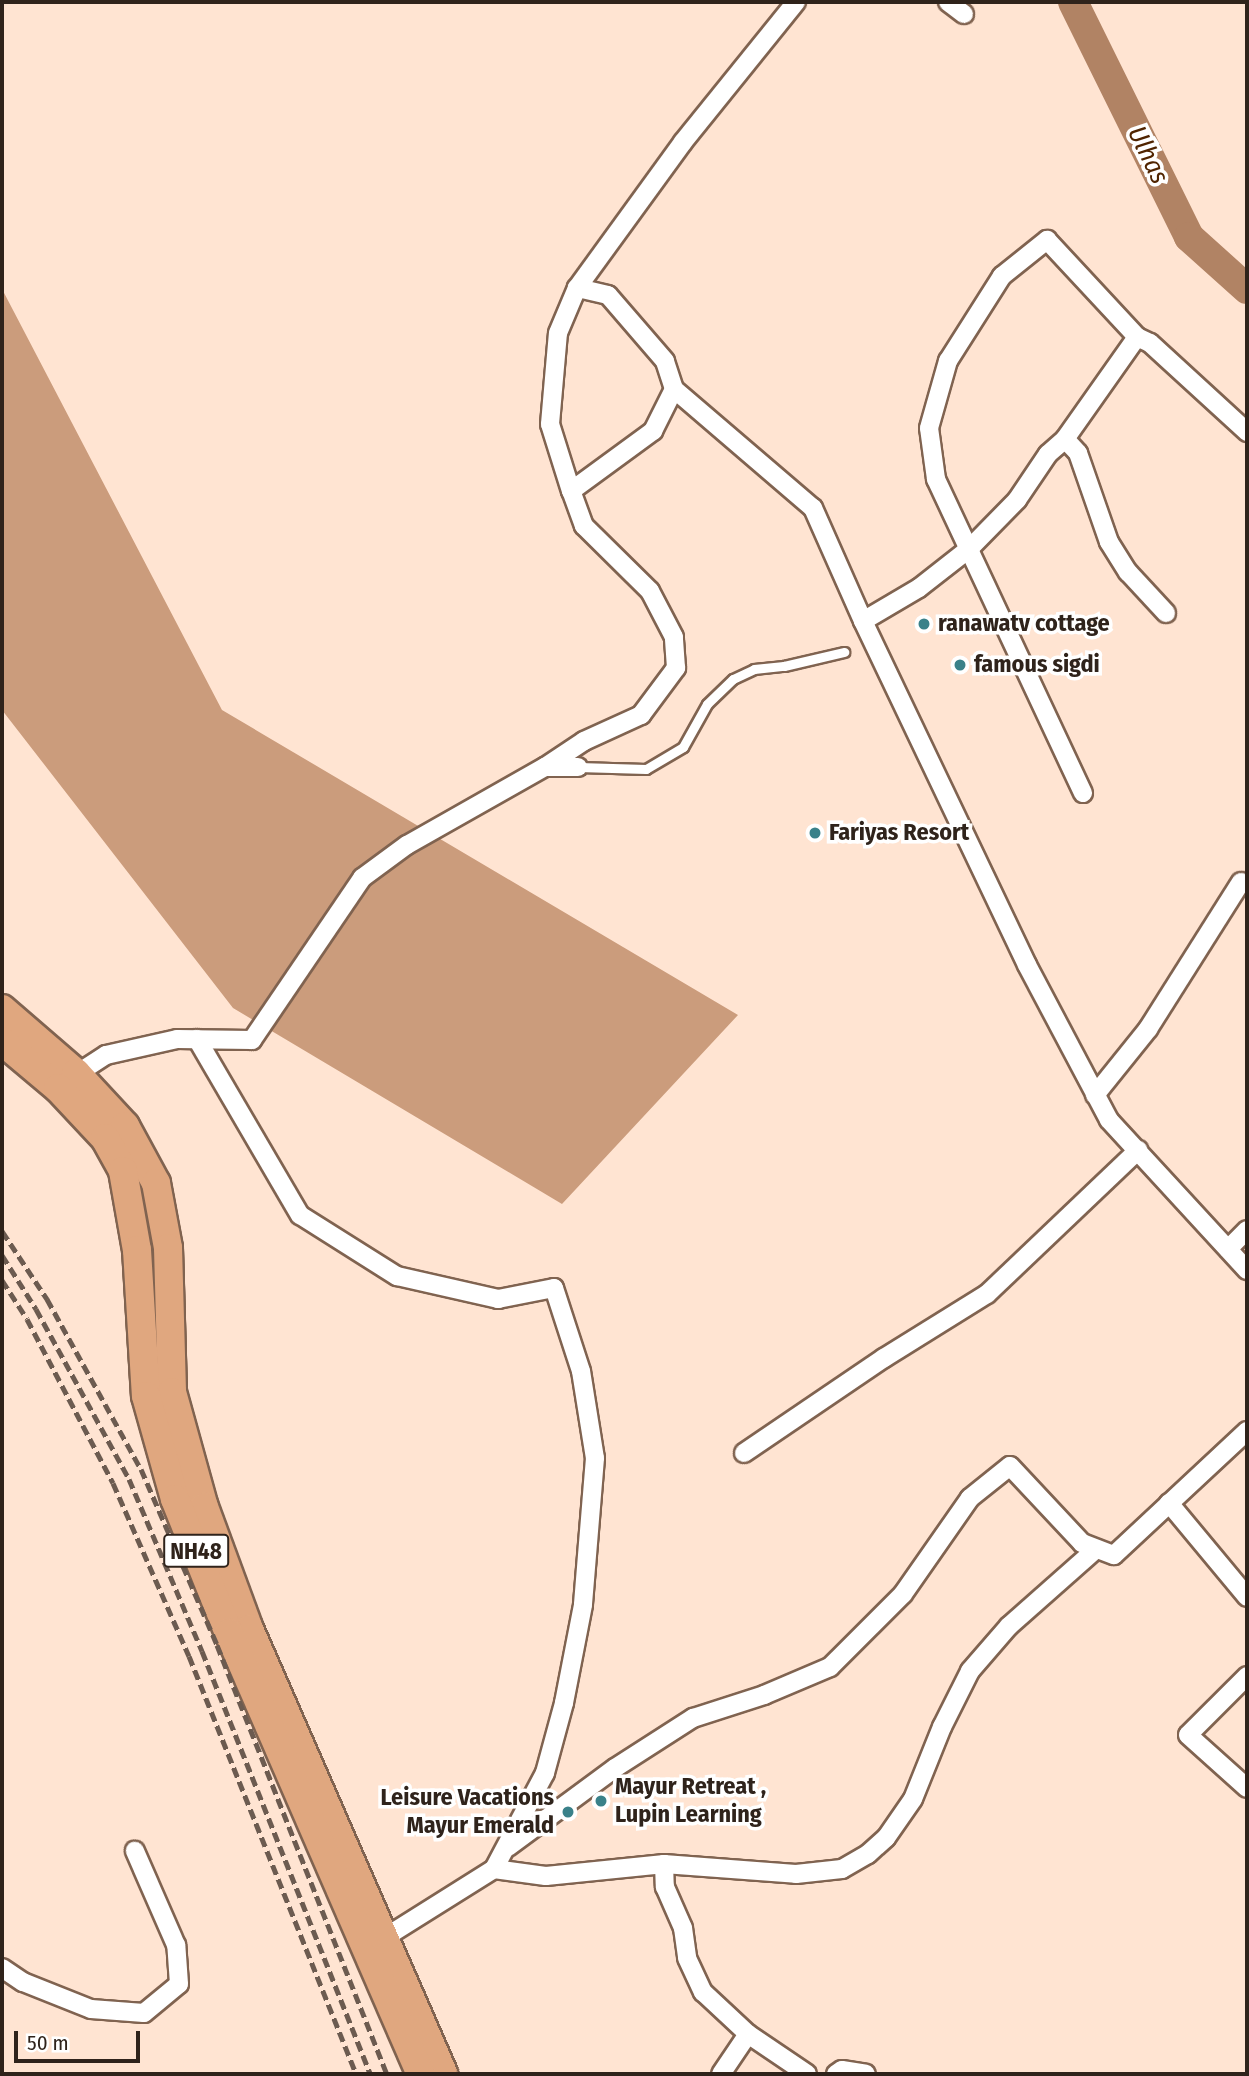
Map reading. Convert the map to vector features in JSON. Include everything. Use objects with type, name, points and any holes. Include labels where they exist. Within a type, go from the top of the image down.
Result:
[{"type":"highway","name":"NH48","points":[[2,1009],[67,1080],[105,1138],[122,1171],[137,1250],[146,1395],[175,1499],[234,1646],[421,2074]]},
{"type":"highway","name":"NH48","points":[[2,1041],[67,1080],[125,1126],[156,1183],[168,1248],[172,1392],[204,1507],[248,1629],[443,2074]]},
{"type":"street","points":[[67,1080],[106,1055],[177,1039],[252,1040],[362,878],[407,845],[545,767],[584,741],[641,715],[676,667],[674,637],[650,591],[584,526],[571,491],[550,424],[558,333],[577,288],[683,142],[796,2]]},
{"type":"street","points":[[948,2],[964,14]]},
{"type":"street","points":[[1083,793],[936,479],[929,428],[948,361],[1002,276],[1048,240],[1137,337],[1150,343],[1247,432]]},
{"type":"street","points":[[577,288],[608,295],[665,361],[674,389],[813,508],[863,621],[1027,965],[1109,1120],[1247,1270]]},
{"type":"street","points":[[863,621],[919,587],[969,549],[1017,500],[1048,454],[1065,439],[1137,337]]},
{"type":"street","points":[[571,491],[653,431],[674,389]]},
{"type":"street","points":[[1065,439],[1078,453],[1109,542],[1128,572],[1166,613]]},
{"type":"street","points":[[545,767],[578,767]]},
{"type":"street","points":[[1095,1095],[1148,1029],[1241,882]]},
{"type":"street","points":[[197,1039],[300,1215],[397,1276],[498,1299],[554,1288],[581,1371],[595,1458],[583,1605],[564,1703],[545,1773],[494,1870],[384,1938]]},
{"type":"street","points":[[744,1453],[884,1358],[987,1294],[1138,1150]]},
{"type":"street","points":[[1228,1249],[1247,1230]]},
{"type":"street","points":[[505,1850],[615,1768],[693,1718],[764,1695],[830,1667],[903,1594],[971,1498],[1010,1466],[1082,1543],[1114,1555],[1247,1430]]},
{"type":"street","points":[[1168,1503],[1247,1597]]},
{"type":"street","points":[[494,1870],[546,1876],[664,1864],[796,1874],[842,1869],[868,1854],[886,1838],[913,1799],[942,1727],[970,1671],[1009,1626],[1096,1549]]},
{"type":"street","points":[[1247,1676],[1188,1735],[1247,1788]]},
{"type":"street","points":[[2,1968],[23,1982],[91,2009],[144,2013],[179,1984],[176,1945],[135,1851]]},
{"type":"street","points":[[664,1864],[665,1887],[683,1928],[687,1958],[703,1992],[748,2034],[807,2074]]},
{"type":"street","points":[[721,2074],[748,2034]]},
{"type":"street","points":[[836,2074],[842,2070],[866,2074]]},
{"type":"lane","points":[[578,767],[646,769],[683,747],[707,704],[733,678],[754,668],[784,666],[844,652]]},
{"type":"shaded area","points":[[2,289],[222,710],[738,1015],[562,1204],[233,1008],[2,710]]},
{"type":"waterway","name":"Ulhas","points":[[1073,2],[1189,237],[1247,289]]},
{"type":"railway","points":[[2,1231],[47,1299],[141,1469],[217,1645],[387,2074]]},
{"type":"railway","points":[[2,1255],[36,1309],[129,1479],[202,1651],[370,2074]]},
{"type":"railway","points":[[2,1280],[27,1319],[113,1483],[189,1656],[356,2074]]},
{"type":"place","name":"ranawatv cottage","points":[[924,624]]},
{"type":"place","name":"famous sigdi","points":[[960,665]]},
{"type":"place","name":"Fariyas Resort","points":[[815,833]]},
{"type":"place","name":"Mayur Retreat , Lupin Learning","points":[[601,1801]]},
{"type":"place","name":"Leisure Vacations Mayur Emerald","points":[[568,1812]]}]
